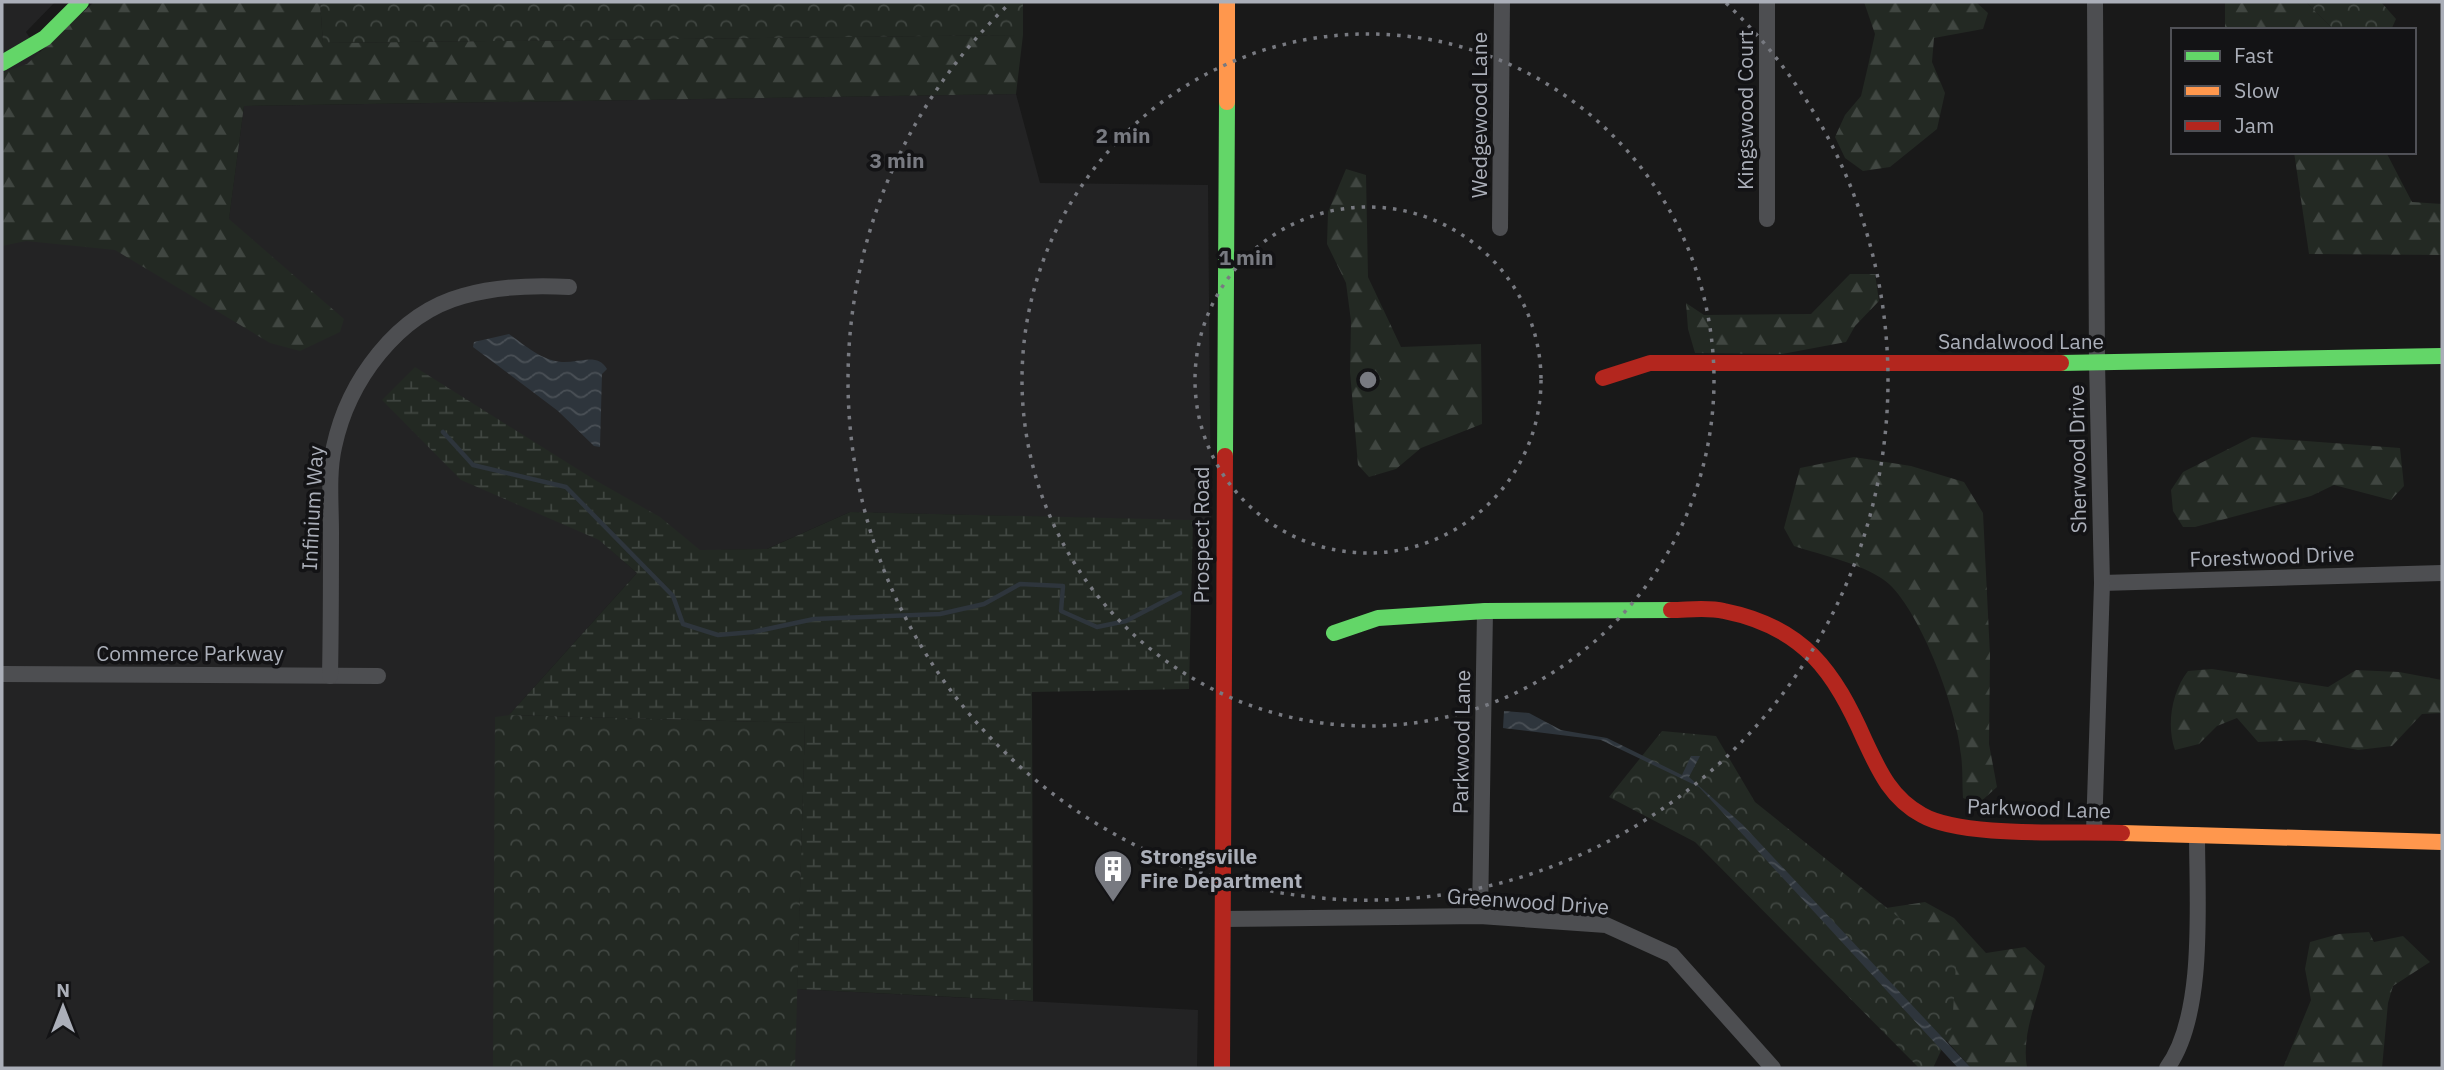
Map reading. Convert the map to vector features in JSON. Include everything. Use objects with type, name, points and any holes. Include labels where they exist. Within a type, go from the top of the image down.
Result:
[{"type":"street","points":[[2,64],[22,55],[69,17],[81,2]]},
{"type":"street","name":"Prospect Road","points":[[1222,1068],[1227,2]]},
{"type":"street","name":"Wedgewood Lane","points":[[1500,228],[1502,2]]},
{"type":"street","name":"Kingswood Court","points":[[1766,219],[1767,2]]},
{"type":"street","name":"Sherwood Drive","points":[[2094,832],[2102,583],[2097,363],[2095,2]]},
{"type":"street","name":"Infinium Way","points":[[330,676],[332,460],[347,409],[363,375],[405,328],[444,303],[462,296],[511,286],[569,286]]},
{"type":"street","name":"Sandalwood Lane","points":[[1603,378],[1650,363],[2097,363],[2442,356]]},
{"type":"street","name":"Forestwood Drive","points":[[2102,583],[2442,573]]},
{"type":"street","name":"Parkwood Lane","points":[[1334,634],[1378,618],[1485,611],[1723,610],[1773,625],[1800,641],[1822,663],[1844,693],[1885,784],[1921,815],[1957,828],[2442,842]]},
{"type":"street","name":"Parkwood Lane","points":[[1480,916],[1485,611]]},
{"type":"street","name":"Commerce Parkway","points":[[2,674],[378,676]]},
{"type":"street","points":[[2167,1068],[2177,1055],[2197,976],[2197,835]]},
{"type":"street","name":"Greenwood Drive","points":[[1223,919],[1480,916],[1606,925],[1672,955],[1773,1068]]},
{"type":"shaded area","points":[[2,2],[55,2],[26,32],[42,56],[229,218],[244,106],[1016,94],[1040,183],[1208,185],[1211,521],[850,512],[767,549],[677,551],[601,541],[637,573],[510,714],[798,989],[1198,1010],[1197,1068],[2,1068]]},
{"type":"green space","points":[[94,2],[320,2],[323,43],[1023,35],[1016,94],[244,106],[229,219],[344,319],[340,332],[300,351],[270,343],[115,250],[26,241],[2,246],[2,73],[27,64]]},
{"type":"green space","points":[[320,2],[1023,2],[1023,35],[323,43]]},
{"type":"green space","points":[[1864,2],[1976,2],[1988,13],[1983,29],[1934,38],[1932,62],[1945,93],[1937,129],[1890,167],[1863,171],[1845,158],[1835,137],[1845,115],[1861,96],[1875,34]]},
{"type":"green space","points":[[2225,2],[2306,2],[2332,28],[2225,28]]},
{"type":"green space","points":[[2306,2],[2381,2],[2396,19],[2392,28],[2332,28]]},
{"type":"green space","points":[[2294,154],[2387,154],[2412,202],[2442,204],[2442,255],[2309,254]]},
{"type":"green space","points":[[1346,169],[1366,175],[1368,277],[1401,347],[1481,344],[1482,424],[1421,448],[1396,469],[1369,477],[1358,465],[1350,372],[1351,321],[1346,283],[1327,244],[1328,212]]},
{"type":"green space","points":[[1850,274],[1875,274],[1879,301],[1855,326],[1846,342],[1782,354],[1695,353],[1688,329],[1686,303],[1704,315],[1811,314]]},
{"type":"green space","points":[[415,367],[595,480],[660,517],[700,550],[767,549],[850,512],[1193,520],[1189,689],[1032,692],[1033,1001],[797,989],[805,723],[509,715],[637,573],[599,540],[461,480],[382,400]]},
{"type":"green space","points":[[2252,437],[2400,448],[2404,486],[2391,500],[2334,485],[2311,496],[2195,527],[2183,527],[2173,511],[2171,490],[2183,472]]},
{"type":"green space","points":[[1854,457],[1911,466],[1964,482],[1983,513],[1990,655],[1989,744],[1997,787],[1978,804],[1963,798],[1961,755],[1953,714],[1936,664],[1914,617],[1901,598],[1889,584],[1869,571],[1794,546],[1784,528],[1800,468]]},
{"type":"green space","points":[[2212,669],[2328,687],[2356,670],[2399,672],[2442,680],[2442,713],[2422,714],[2392,746],[2358,750],[2306,740],[2258,742],[2237,718],[2217,726],[2199,744],[2175,750],[2171,719],[2174,698],[2182,679],[2188,671]]},
{"type":"green space","points":[[510,715],[805,723],[795,1068],[493,1068],[495,717]]},
{"type":"green space","points":[[1662,731],[1716,736],[1755,802],[1902,920],[1912,921],[1956,965],[1952,1027],[1933,1068],[1919,1068],[1695,842],[1609,797]]},
{"type":"green space","points":[[1857,902],[1886,908],[1925,902],[1954,918],[1986,953],[2025,947],[2045,966],[2028,1029],[2027,1068],[1971,1068],[1946,1040]]},
{"type":"green space","points":[[2369,932],[2374,942],[2403,936],[2430,962],[2393,986],[2388,1003],[2382,1068],[2283,1068],[2311,1000],[2305,969],[2310,942],[2339,934]]},
{"type":"water","points":[[509,334],[547,358],[562,362],[593,360],[603,364],[607,369],[602,374],[600,447],[594,446],[558,411],[473,347],[474,342]]},
{"type":"water","points":[[1504,711],[1529,713],[1561,730],[1607,738],[1682,775],[1691,756],[1700,756],[1689,777],[1743,825],[1971,1068],[1958,1068],[1699,787],[1601,740],[1503,728]]},
{"type":"waterway","points":[[443,432],[473,465],[566,487],[673,596],[683,624],[718,635],[753,632],[814,619],[940,614],[984,604],[1020,584],[1063,586],[1061,611],[1097,627],[1126,621],[1180,593]]},
{"type":"traffic: fast","points":[[2,63],[45,38],[81,2]]},
{"type":"traffic: fast","points":[[1225,456],[1227,102]]},
{"type":"traffic: fast","points":[[2061,363],[2442,356]]},
{"type":"traffic: fast","points":[[1334,633],[1378,618],[1485,611],[1671,610]]},
{"type":"traffic: slow","points":[[1227,2],[1227,102]]},
{"type":"traffic: slow","points":[[2122,833],[2442,842]]},
{"type":"traffic: jam","points":[[1603,378],[1650,363],[2061,363]]},
{"type":"traffic: jam","points":[[1222,1068],[1225,456]]},
{"type":"traffic: jam","points":[[1671,610],[1724,611],[1752,618],[1796,641],[1828,673],[1841,693],[1887,783],[1902,800],[1922,815],[1940,822],[1990,830],[2122,833]]},
{"type":"place","name":"Strongsville Fire Department","points":[[1113,903]]}]
